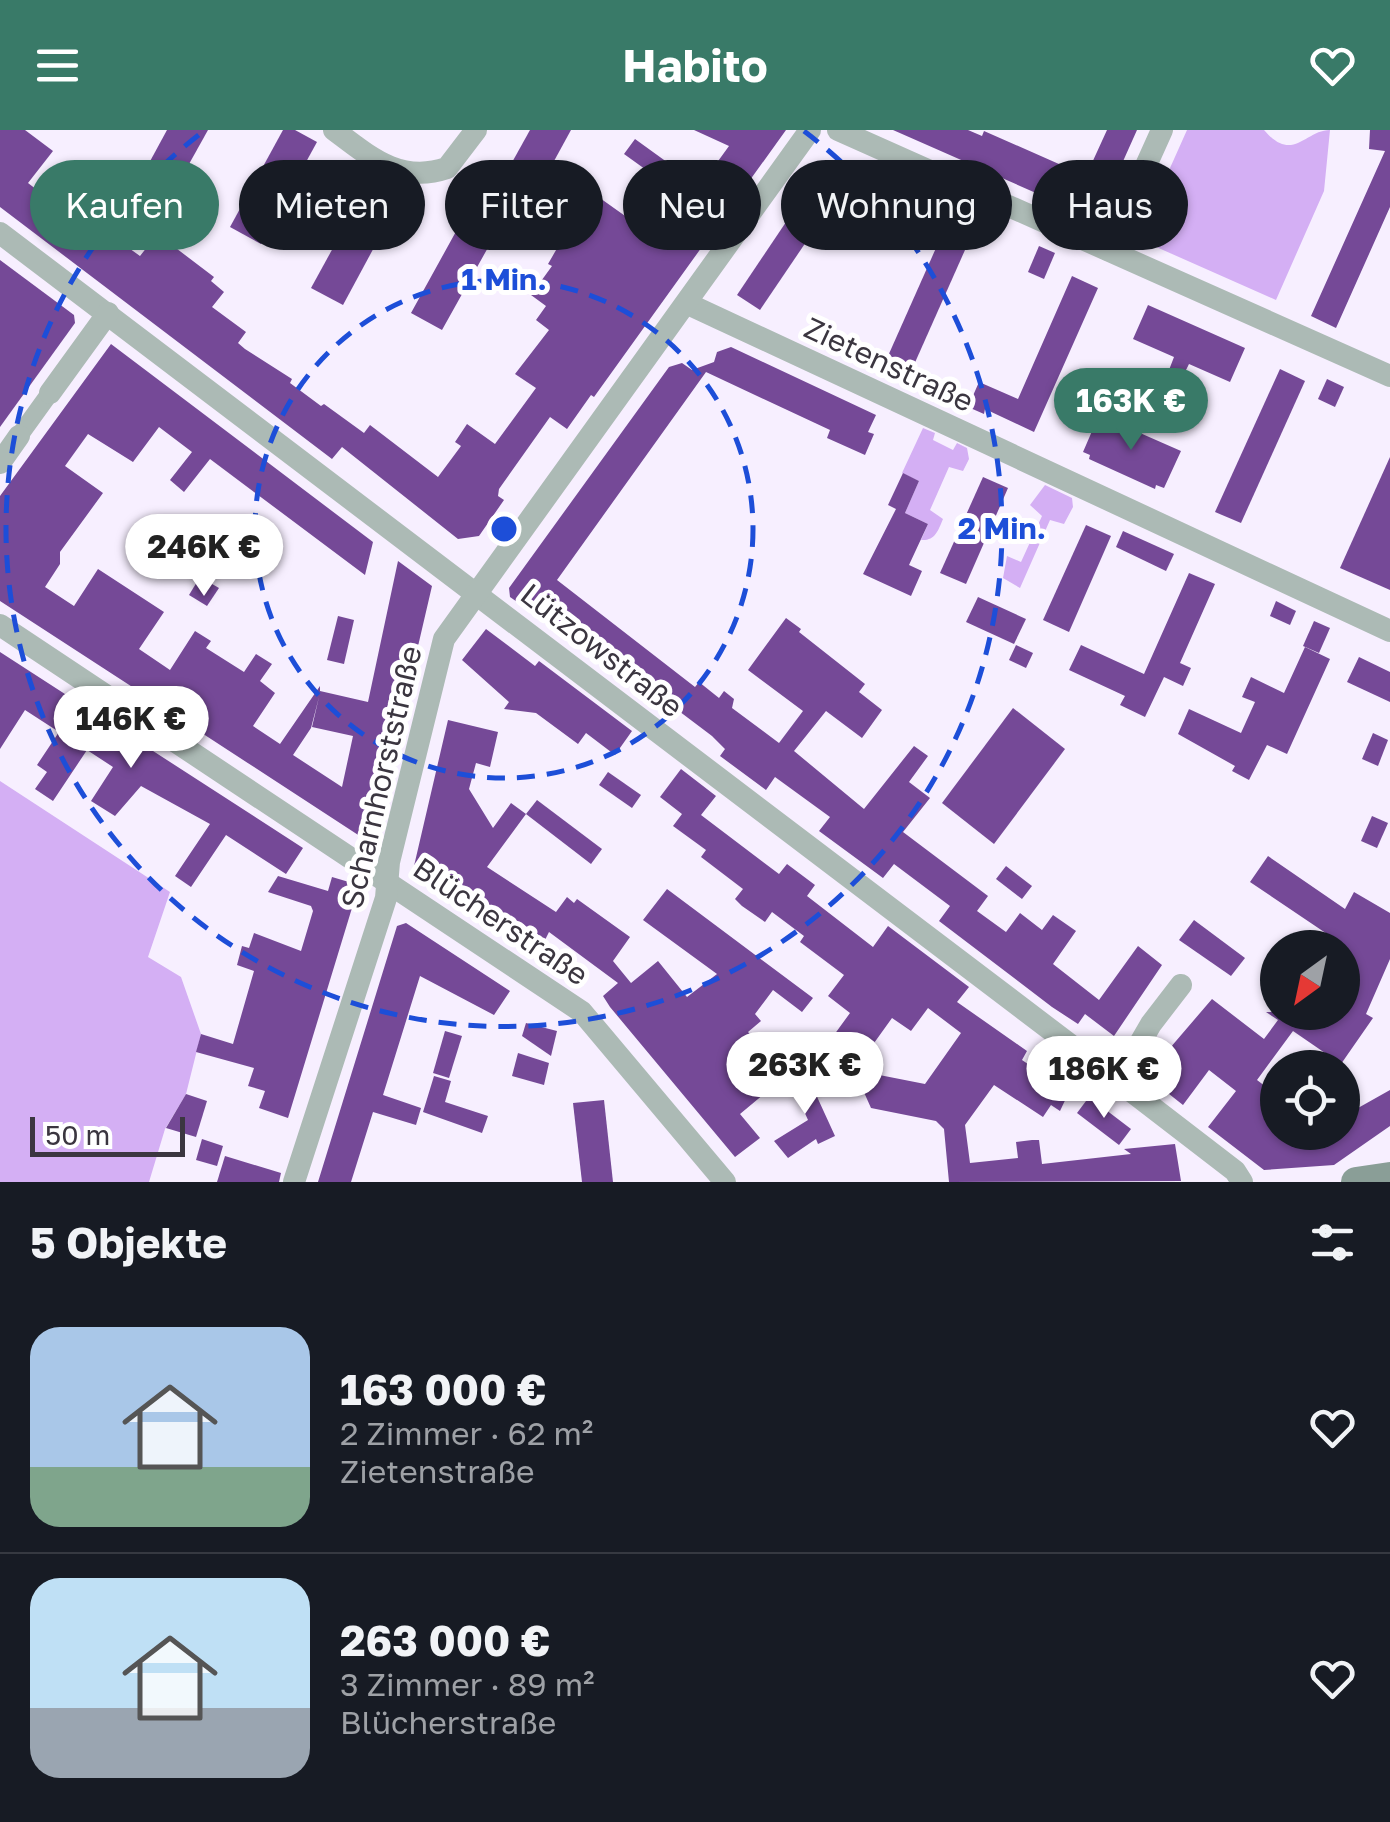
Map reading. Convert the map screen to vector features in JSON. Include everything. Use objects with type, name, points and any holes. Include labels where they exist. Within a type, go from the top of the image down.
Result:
[{"type":"main road","points":[[1356,1182],[1390,1177]]},
{"type":"street","points":[[334,130],[374,160],[415,175],[446,168],[476,130]]},
{"type":"street","name":"Scharnhorststraße","points":[[294,1182],[389,882],[390,862],[444,639],[810,130]]},
{"type":"street","points":[[838,130],[1032,216]]},
{"type":"street","points":[[1148,160],[1162,130]]},
{"type":"street","name":"Lützowstraße","points":[[0,232],[1118,1081],[1236,1172],[1242,1182]]},
{"type":"street","points":[[1108,250],[1390,376]]},
{"type":"street","name":"Zietenstraße","points":[[688,304],[1390,630]]},
{"type":"street","points":[[0,463],[108,313]]},
{"type":"street","name":"Blücherstraße","points":[[0,625],[582,1012],[726,1182]]},
{"type":"street","points":[[1118,1081],[1151,1024],[1181,985]]},
{"type":"shaded area","points":[[1187,130],[1264,130],[1274,140],[1291,145],[1330,130],[1324,191],[1276,300],[1163,250],[1188,250],[1188,160],[1174,160]]},
{"type":"shaded area","points":[[923,428],[935,433],[933,440],[953,450],[957,443],[967,448],[969,459],[963,471],[949,467],[930,510],[943,519],[938,531],[926,540],[921,540],[928,524],[905,513],[919,481],[902,473]]},
{"type":"shaded area","points":[[1045,485],[1072,498],[1073,507],[1064,524],[1050,520],[1020,588],[1003,578],[1007,556],[1021,562],[1042,516],[1030,505]]},
{"type":"shaded area","points":[[0,781],[170,892],[148,957],[181,977],[201,1034],[186,1094],[165,1129],[149,1182],[0,1182]]},
{"type":"building","points":[[0,130],[25,130],[53,151],[46,160],[30,160],[30,230],[0,207]]},
{"type":"building","points":[[167,130],[208,130],[191,160],[151,160]]},
{"type":"building","points":[[283,130],[295,130],[317,142],[307,160],[267,160]]},
{"type":"building","points":[[530,130],[571,130],[555,160],[513,160]]},
{"type":"building","points":[[694,130],[786,130],[761,165],[761,160],[719,160],[729,146]]},
{"type":"building","points":[[893,130],[968,130],[982,136],[984,131],[1050,160],[1032,160],[1032,191],[1012,182],[1012,160],[961,160]]},
{"type":"building","points":[[1107,130],[1137,130],[1124,160],[1093,160]]},
{"type":"building","points":[[1370,130],[1390,130],[1390,207],[1336,328],[1311,316],[1385,151],[1369,149]]},
{"type":"building","points":[[635,139],[664,160],[632,160],[624,154]]},
{"type":"building","points":[[603,200],[623,214],[623,250],[700,250],[567,429],[550,417],[499,489],[498,496],[504,500],[479,536],[458,539],[342,447],[332,459],[57,250],[132,250],[140,256],[145,250],[178,250],[214,277],[211,281],[224,292],[212,307],[246,332],[238,343],[292,379],[290,383],[321,406],[324,404],[364,433],[370,425],[438,477],[461,446],[455,442],[467,424],[495,444],[536,388],[515,374],[549,330],[536,320],[546,306],[531,295],[552,266],[548,264],[556,250],[603,250]]},
{"type":"building","points":[[239,211],[239,232],[230,227]]},
{"type":"building","points":[[781,230],[781,250],[801,250],[760,310],[737,295]]},
{"type":"building","points":[[332,250],[373,250],[343,305],[311,288]]},
{"type":"building","points":[[446,250],[487,250],[442,330],[411,313]]},
{"type":"building","points":[[935,250],[965,250],[909,376],[884,365]]},
{"type":"building","points":[[1037,250],[1055,253],[1044,279],[1028,272]]},
{"type":"building","points":[[0,260],[74,315],[75,323],[0,427]]},
{"type":"building","points":[[1072,276],[1098,288],[1034,432],[985,409],[984,414],[968,407],[979,382],[1018,399]]},
{"type":"building","points":[[1148,305],[1245,348],[1230,382],[1189,364],[1183,376],[1169,370],[1174,357],[1133,339]]},
{"type":"building","points":[[111,344],[373,542],[365,575],[210,459],[184,492],[170,480],[192,452],[159,427],[133,462],[88,434],[65,466],[103,493],[60,552],[60,564],[45,587],[74,606],[98,569],[164,612],[139,649],[170,670],[195,631],[211,641],[206,648],[244,672],[256,654],[272,664],[260,681],[275,693],[253,726],[280,744],[320,686],[320,691],[368,702],[398,561],[432,586],[372,844],[168,711],[156,711],[157,703],[0,601],[0,496]],"holes":[[[319,697],[312,727],[353,736],[342,787],[293,755],[311,728]]]},
{"type":"building","points":[[731,347],[876,415],[868,432],[874,434],[865,455],[827,438],[830,430],[706,372],[557,580],[695,687],[699,682],[719,698],[724,691],[734,699],[732,708],[779,743],[803,711],[748,670],[786,618],[801,629],[799,632],[865,684],[859,692],[882,710],[862,738],[826,711],[794,751],[864,809],[914,746],[928,756],[909,782],[930,798],[903,832],[988,896],[977,911],[1006,932],[1020,913],[1042,930],[1053,915],[1076,931],[1053,964],[1099,1000],[1138,946],[1162,965],[1114,1036],[1085,1014],[1078,1024],[1052,1007],[939,921],[950,906],[894,864],[883,878],[819,831],[830,817],[775,777],[766,790],[720,756],[725,749],[712,736],[655,693],[649,702],[618,678],[621,674],[510,597],[509,588],[669,367],[682,363],[692,370],[714,362],[717,352]]},
{"type":"building","points":[[1280,369],[1305,381],[1241,523],[1215,512]]},
{"type":"building","points":[[1327,379],[1344,387],[1335,407],[1318,399]]},
{"type":"building","points":[[1099,415],[1181,451],[1164,488],[1156,485],[1155,489],[1089,459],[1090,455],[1083,452]]},
{"type":"building","points":[[1390,457],[1390,590],[1340,568]]},
{"type":"building","points":[[903,473],[919,481],[905,513],[928,524],[909,565],[922,571],[911,596],[863,574],[896,509],[888,505]]},
{"type":"building","points":[[983,477],[1008,488],[966,584],[940,573]]},
{"type":"building","points":[[1086,525],[1111,536],[1069,632],[1043,620]]},
{"type":"building","points":[[1123,531],[1174,554],[1166,571],[1116,547]]},
{"type":"building","points":[[1189,573],[1215,584],[1180,663],[1191,668],[1183,686],[1164,677],[1145,717],[1120,705],[1125,696],[1069,670],[1081,645],[1144,674]]},
{"type":"building","points":[[200,577],[219,588],[207,606],[189,595]]},
{"type":"building","points":[[978,597],[1026,619],[1014,644],[966,622]]},
{"type":"building","points":[[1276,601],[1296,611],[1290,625],[1270,616]]},
{"type":"building","points":[[338,616],[354,620],[344,664],[327,660]]},
{"type":"building","points":[[1314,621],[1330,628],[1319,653],[1303,646]]},
{"type":"building","points":[[486,629],[535,666],[539,661],[632,731],[615,755],[586,733],[578,744],[536,713],[504,709],[509,702],[462,660]]},
{"type":"building","points":[[1016,645],[1033,653],[1026,668],[1009,660]]},
{"type":"building","points":[[1305,647],[1330,659],[1287,754],[1267,745],[1249,780],[1232,771],[1235,766],[1178,734],[1189,709],[1241,733],[1255,702],[1242,697],[1251,677],[1284,693]]},
{"type":"building","points":[[0,652],[303,848],[286,874],[226,835],[191,887],[175,876],[210,824],[141,786],[115,816],[91,801],[113,767],[87,750],[53,801],[35,789],[47,772],[37,765],[59,732],[25,710],[0,749]]},
{"type":"building","points":[[1359,657],[1390,672],[1390,702],[1347,682]]},
{"type":"building","points":[[1013,708],[1065,749],[994,844],[942,803]]},
{"type":"building","points":[[448,720],[498,732],[490,767],[476,763],[469,789],[493,828],[511,803],[526,814],[487,867],[556,912],[567,897],[574,903],[577,899],[630,937],[613,961],[631,983],[658,961],[687,997],[717,974],[643,920],[667,889],[813,998],[802,1012],[773,990],[755,1014],[761,1021],[748,1032],[761,1047],[753,1054],[777,1083],[740,1114],[760,1138],[735,1157],[610,1007],[603,996],[618,983],[549,932],[545,940],[523,924],[518,931],[465,897],[461,903],[418,875],[414,866]]},
{"type":"building","points":[[1373,733],[1388,740],[1378,766],[1362,759]]},
{"type":"building","points":[[681,769],[716,796],[701,815],[779,874],[787,864],[815,885],[807,896],[873,947],[888,926],[969,987],[957,1002],[1027,1051],[1022,1060],[1069,1092],[1060,1111],[1051,1105],[1043,1117],[994,1085],[965,1125],[970,1163],[1018,1158],[1016,1142],[1032,1140],[1039,1140],[1042,1164],[1131,1154],[1124,1149],[1175,1144],[1181,1181],[949,1182],[944,1129],[936,1121],[871,1108],[854,1070],[925,1084],[961,1033],[928,1008],[911,1031],[892,1018],[864,1057],[834,1035],[850,1013],[828,996],[844,975],[800,942],[804,936],[772,912],[765,922],[742,906],[735,899],[743,889],[701,857],[706,850],[673,826],[682,814],[660,797]]},
{"type":"building","points":[[608,772],[641,795],[632,808],[599,785]]},
{"type":"building","points":[[537,800],[602,849],[591,864],[526,814]]},
{"type":"building","points":[[1372,816],[1388,823],[1377,848],[1361,841]]},
{"type":"building","points":[[1268,856],[1345,909],[1354,892],[1390,913],[1390,959],[1366,1014],[1373,1018],[1351,1050],[1321,1050],[1293,1031],[1279,1050],[1260,1050],[1260,1150],[1356,1150],[1334,1165],[1264,1170],[1208,1127],[1236,1091],[1209,1070],[1183,1105],[1164,1090],[1170,1083],[1152,1069],[1212,999],[1264,1039],[1271,1030],[1360,1030],[1360,930],[1321,930],[1250,882]]},
{"type":"building","points":[[1006,866],[1032,886],[1022,899],[996,879]]},
{"type":"building","points":[[278,876],[328,891],[332,877],[359,885],[288,1118],[259,1108],[265,1091],[248,1086],[254,1068],[196,1052],[201,1034],[233,1044],[254,971],[237,965],[242,946],[249,948],[254,933],[301,951],[313,911],[311,906],[268,892]]},
{"type":"building","points":[[1194,920],[1245,958],[1231,976],[1179,940]]},
{"type":"building","points":[[406,923],[510,991],[494,1015],[420,976],[383,1095],[421,1108],[416,1125],[373,1112],[351,1182],[318,1182],[397,926]]},
{"type":"building","points":[[526,1023],[557,1031],[551,1056],[522,1036]]},
{"type":"building","points":[[445,1031],[462,1036],[449,1078],[433,1073]]},
{"type":"building","points":[[518,1053],[549,1063],[544,1085],[512,1076]]},
{"type":"building","points":[[802,1064],[835,1136],[818,1144],[816,1139],[788,1158],[774,1141],[808,1120],[786,1071]]},
{"type":"building","points":[[434,1076],[451,1081],[445,1102],[488,1116],[482,1133],[423,1112]]},
{"type":"building","points":[[1390,1090],[1390,1126],[1360,1147],[1360,1107]]},
{"type":"building","points":[[186,1094],[207,1101],[196,1137],[166,1128]]},
{"type":"building","points":[[1089,1097],[1131,1129],[1119,1145],[1077,1113]]},
{"type":"building","points":[[604,1100],[613,1182],[582,1182],[573,1103]]},
{"type":"building","points":[[202,1139],[223,1146],[217,1166],[196,1160]]},
{"type":"building","points":[[225,1156],[281,1173],[279,1182],[217,1182]]}]
